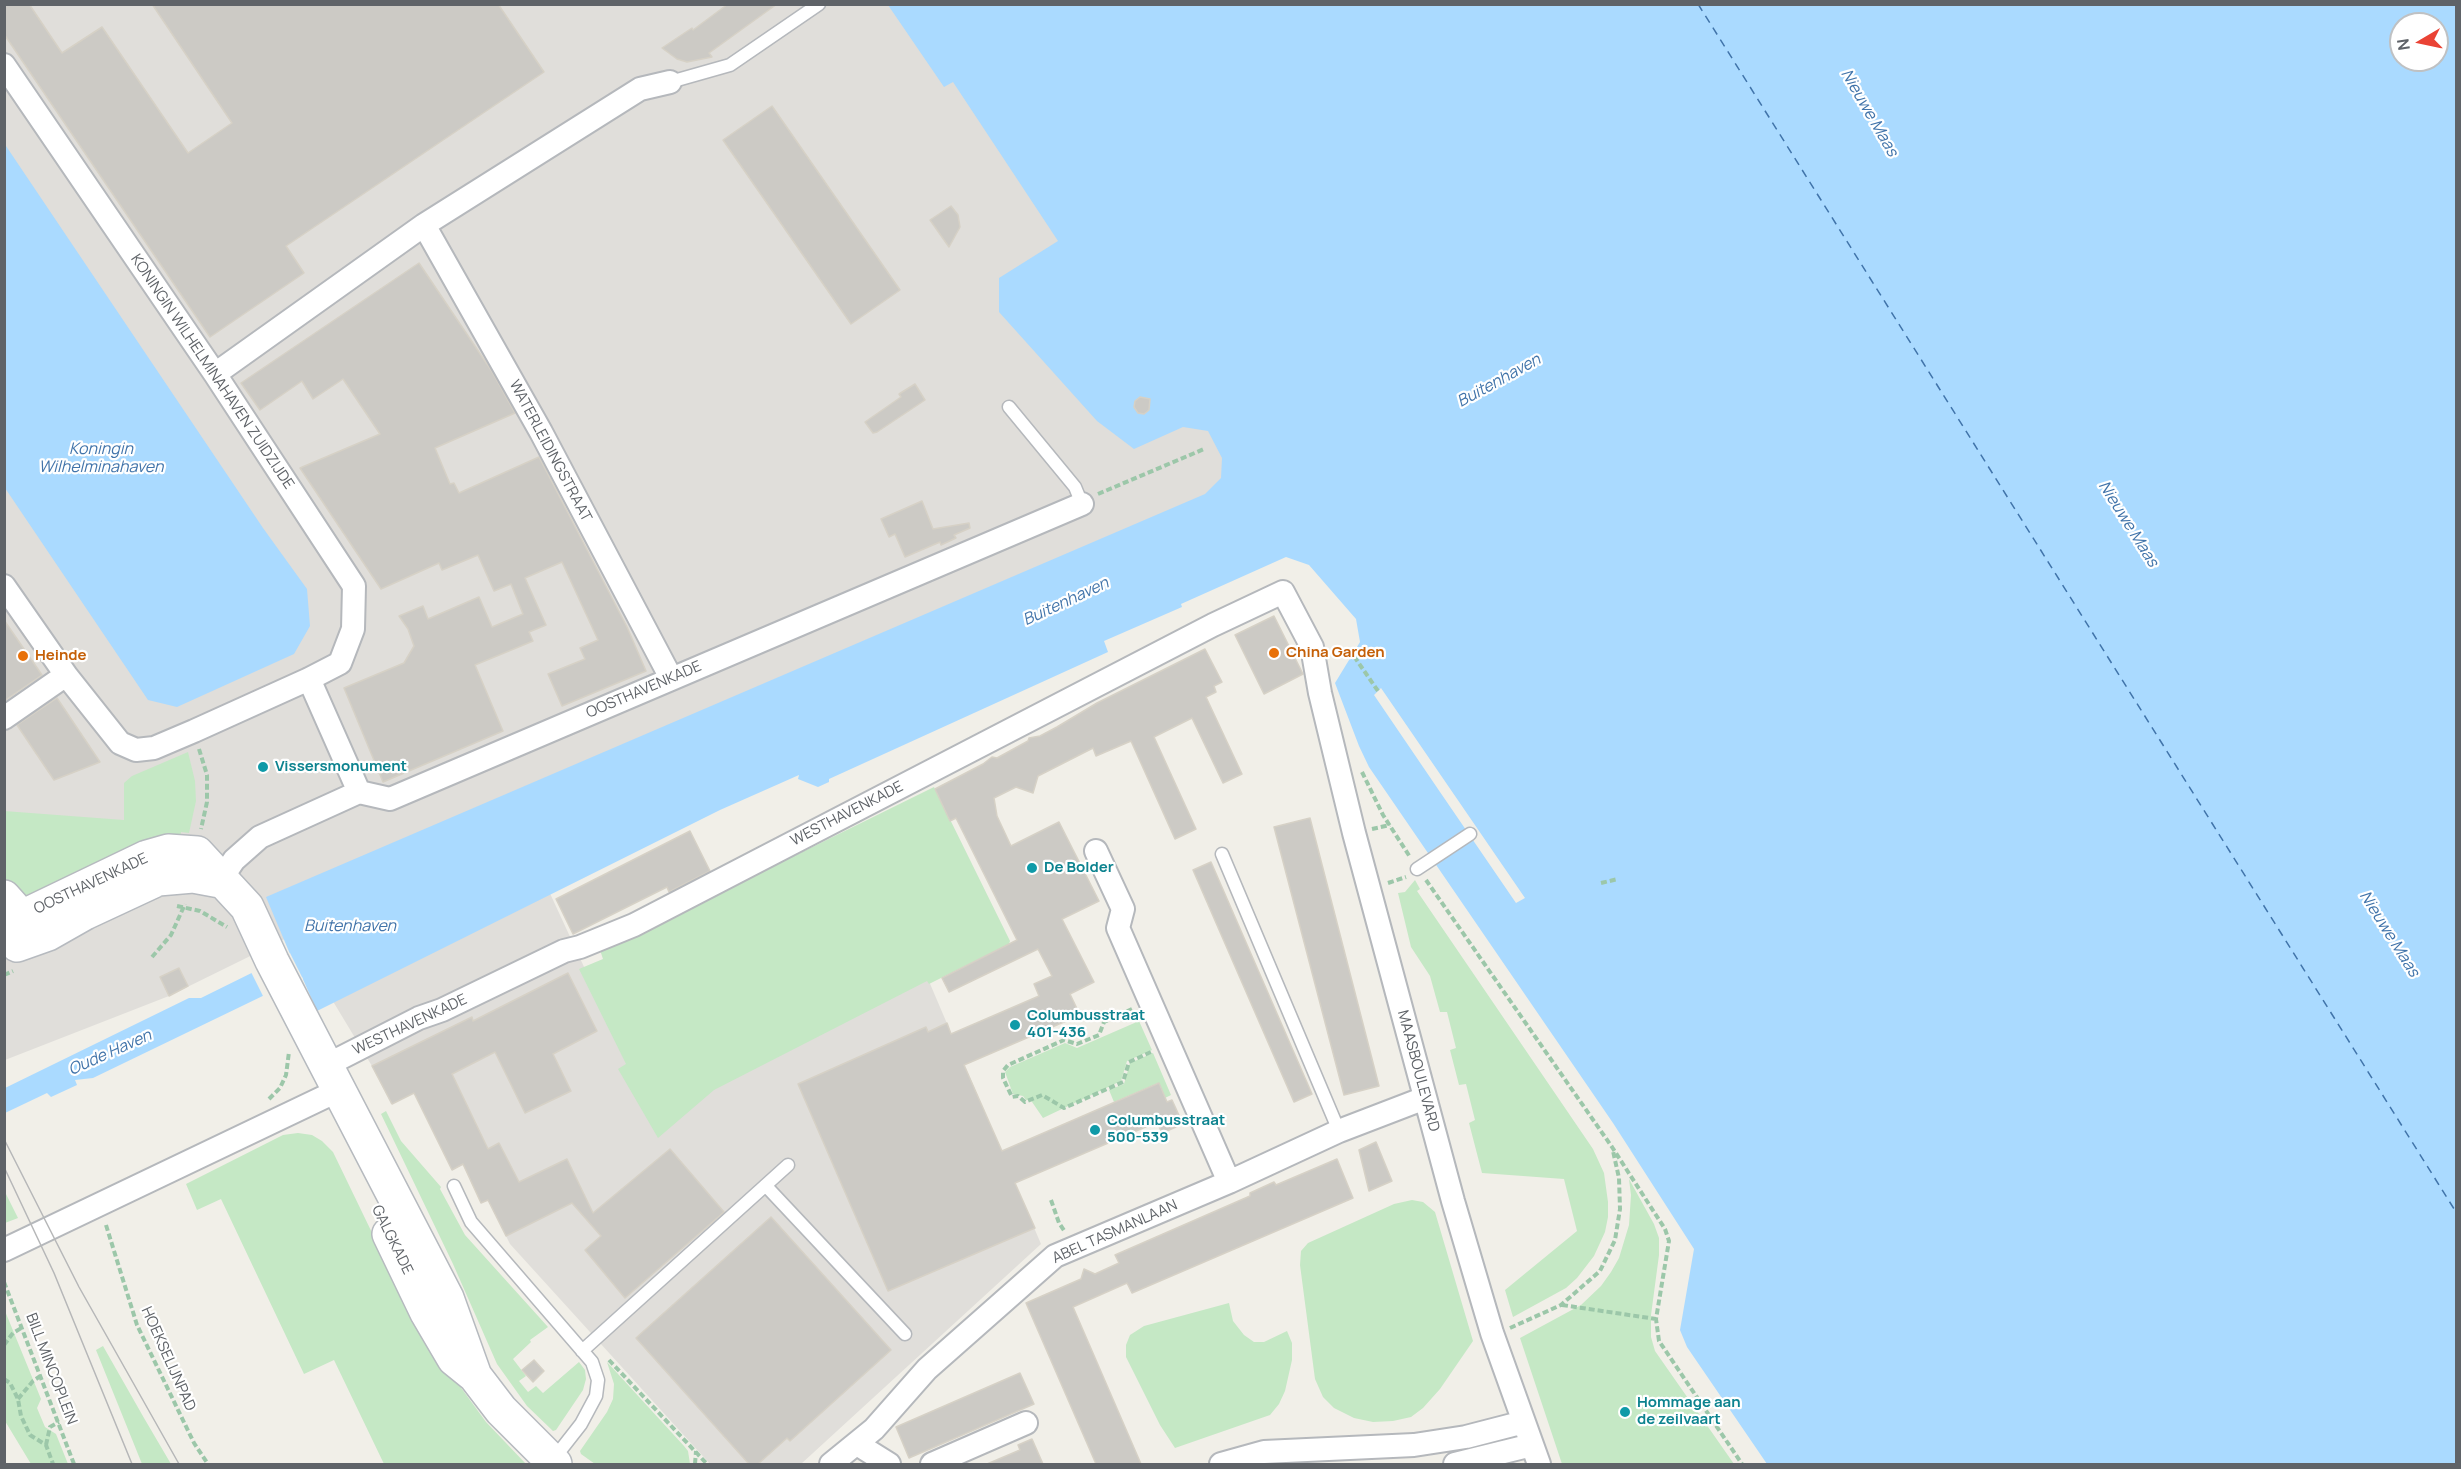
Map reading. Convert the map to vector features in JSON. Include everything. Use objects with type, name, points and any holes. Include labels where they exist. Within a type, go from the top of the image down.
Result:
[{"type":"main road","name":"OOSTHAVENKADE","points":[[10,928],[147,856],[168,851],[199,879]]},
{"type":"main road","points":[[199,879],[247,908],[333,1077]]},
{"type":"main road","name":"GALGKADE","points":[[333,1077],[339,1129],[427,1312],[454,1359],[475,1376],[501,1410],[553,1463]]},
{"type":"street","name":"KONINGIN WILHELMINAHAVEN ZUIDZIJDE","points":[[4,65],[215,374],[354,586],[353,629],[339,663],[194,731],[154,748],[136,750],[120,743],[66,675],[4,586]]},
{"type":"street","points":[[215,374],[424,225],[640,89],[670,82]]},
{"type":"street","name":"WATERLEIDINGSTRAAT","points":[[424,225],[541,432],[671,678]]},
{"type":"street","name":"OOSTHAVENKADE","points":[[359,792],[390,799],[1092,498]]},
{"type":"street","name":"WESTHAVENKADE","points":[[4,1250],[97,1206],[333,1077],[419,1018],[455,1004],[564,951],[580,947],[634,925],[1212,626],[1283,592],[1312,647],[1317,673]]},
{"type":"street","name":"MAASBOULEVARD","points":[[1317,673],[1334,752],[1425,1098],[1492,1333],[1535,1455]]},
{"type":"street","points":[[4,718],[66,675]]},
{"type":"street","points":[[199,879],[234,860],[260,837],[359,792],[309,679]]},
{"type":"street","points":[[1096,851],[1123,909],[1118,928],[1229,1182]]},
{"type":"street","name":"ABEL TASMANLAAN","points":[[831,1464],[874,1429],[927,1369],[1055,1256],[1229,1182],[1339,1131],[1425,1098]]},
{"type":"street","points":[[1221,1464],[1264,1452],[1414,1445],[1466,1437],[1524,1422]]},
{"type":"street","points":[[932,1464],[1026,1423]]},
{"type":"street","points":[[857,1444],[889,1464]]},
{"type":"street","points":[[1455,1464],[1535,1455]]},
{"type":"lane","points":[[670,82],[729,65],[819,4]]},
{"type":"lane","points":[[1009,407],[1075,487],[1092,498]]},
{"type":"lane","points":[[1417,868],[1470,834]]},
{"type":"lane","points":[[1222,854],[1339,1131]]},
{"type":"lane","points":[[582,1351],[788,1165]]},
{"type":"lane","points":[[454,1186],[471,1222],[592,1362],[597,1380],[596,1396],[581,1424],[553,1463]]},
{"type":"lane","points":[[766,1186],[905,1334]]},
{"type":"path","points":[[1092,498],[1204,449]]},
{"type":"path","points":[[1349,649],[1378,691]]},
{"type":"path","points":[[194,731],[207,776],[207,802],[199,879],[200,911],[230,930]]},
{"type":"path","points":[[1334,752],[1350,747],[1390,825],[1417,868],[1612,1147],[1665,1229],[1669,1241],[1656,1319],[1659,1341],[1742,1464]]},
{"type":"path","points":[[1378,828],[1390,825]]},
{"type":"path","points":[[152,957],[171,935],[199,879]]},
{"type":"path","points":[[1601,883],[1618,879]]},
{"type":"path","points":[[1395,881],[1402,880]]},
{"type":"path","points":[[1150,1001],[1104,1022],[1099,1035],[1077,1044],[1064,1040],[1008,1065],[1003,1071],[1003,1078],[1012,1097],[1018,1096],[1025,1102],[1042,1095],[1064,1108],[1123,1082],[1129,1062],[1168,1045]]},
{"type":"path","points":[[1492,1333],[1516,1326],[1561,1305],[1600,1271],[1615,1240],[1620,1199],[1619,1178],[1612,1147]]},
{"type":"path","name":"HOEKSELIJNPAD","points":[[97,1206],[109,1233],[137,1325],[194,1443],[208,1464]]},
{"type":"path","name":"BILL MINCOPLEIN","points":[[4,1282],[24,1327],[74,1464]]},
{"type":"path","points":[[1561,1305],[1656,1319]]},
{"type":"path","points":[[4,1345],[13,1332],[24,1327]]},
{"type":"path","points":[[592,1362],[607,1358],[707,1464]]},
{"type":"path","points":[[18,1399],[33,1381],[42,1375]]},
{"type":"path","points":[[4,1379],[10,1383],[18,1399],[21,1416],[30,1435],[46,1445]]},
{"type":"path","points":[[53,1464],[46,1445],[50,1426],[59,1422]]},
{"type":"path","points":[[695,1464],[696,1451]]},
{"type":"shaded area","points":[[5,5],[943,5],[1279,488],[522,833],[654,1118],[928,979],[1041,1244],[801,1464],[710,1464],[510,1244],[488,1200],[481,1203],[463,1165],[452,1170],[414,1093],[391,1104],[372,1066],[293,935],[169,996],[5,1060]]},
{"type":"green space","points":[[188,752],[195,781],[196,801],[189,833],[181,832],[180,842],[43,894],[27,895],[14,892],[5,885],[4,811],[124,820],[124,783],[132,776]]},
{"type":"green space","points":[[934,787],[1010,941],[1009,944],[929,984],[927,981],[714,1090],[658,1138],[618,1069],[626,1064],[579,969],[603,959],[600,950]]},
{"type":"green space","points":[[1415,880],[1420,889],[1417,891],[1593,1149],[1604,1173],[1608,1217],[1605,1232],[1594,1256],[1566,1288],[1513,1317],[1505,1290],[1577,1231],[1564,1179],[1482,1173],[1469,1123],[1475,1120],[1466,1084],[1459,1085],[1450,1050],[1456,1048],[1447,1012],[1440,1012],[1430,976],[1411,947],[1398,893],[1405,892]]},
{"type":"green space","points":[[1139,1021],[1152,1050],[1127,1061],[1121,1081],[1043,1118],[1030,1099],[1026,1100],[1023,1096],[1013,1094],[1005,1072],[1010,1067],[1065,1043],[1077,1048]]},
{"type":"green space","points":[[1153,1053],[1171,1095],[1165,1098],[1158,1083],[1114,1102],[1109,1090],[1124,1084],[1130,1063]]},
{"type":"green space","points":[[386,1111],[401,1141],[441,1187],[465,1235],[548,1327],[530,1340],[531,1342],[513,1359],[526,1376],[519,1381],[528,1392],[536,1386],[543,1393],[579,1362],[585,1370],[586,1379],[583,1390],[556,1430],[553,1431],[527,1406],[497,1364],[453,1264],[381,1114]]},
{"type":"green space","points":[[298,1133],[312,1135],[333,1152],[419,1330],[486,1422],[526,1464],[384,1464],[334,1360],[304,1374],[221,1199],[197,1210],[186,1184],[283,1135]]},
{"type":"green space","points":[[1629,1179],[1654,1224],[1659,1238],[1651,1315],[1651,1337],[1655,1351],[1734,1464],[1562,1464],[1520,1338],[1581,1305],[1601,1286],[1611,1272],[1619,1258],[1629,1225],[1631,1195]]},
{"type":"green space","points":[[4,1190],[18,1218],[5,1223],[4,1223]]},
{"type":"green space","points":[[1412,1200],[1423,1202],[1435,1212],[1473,1341],[1440,1389],[1423,1408],[1411,1417],[1373,1422],[1354,1418],[1334,1408],[1323,1397],[1315,1379],[1300,1265],[1301,1251],[1308,1243],[1394,1204]]},
{"type":"green space","points":[[1229,1303],[1233,1321],[1244,1335],[1254,1342],[1264,1342],[1287,1331],[1292,1343],[1292,1360],[1285,1391],[1279,1404],[1270,1415],[1175,1448],[1160,1425],[1126,1357],[1126,1345],[1130,1335],[1144,1326]]},
{"type":"green space","points":[[5,1311],[41,1399],[37,1408],[45,1427],[56,1434],[68,1464],[31,1464],[5,1421]]},
{"type":"green space","points":[[103,1346],[171,1464],[142,1464],[96,1350]]},
{"type":"green space","points":[[607,1362],[684,1446],[688,1451],[690,1464],[595,1464],[581,1454],[580,1451],[607,1412],[613,1399],[614,1384]]},
{"type":"water","points":[[888,5],[2456,5],[2456,1464],[1767,1464],[1687,1347],[1680,1330],[1694,1249],[1613,1123],[1369,767],[1335,683],[1360,642],[1356,619],[1309,565],[1286,557],[1181,604],[1182,607],[1104,641],[1108,652],[829,779],[829,782],[818,787],[798,779],[799,775],[720,810],[317,1011],[302,977],[93,1078],[75,1080],[77,1085],[51,1097],[47,1093],[5,1113],[5,1088],[189,998],[201,998],[290,954],[266,897],[1205,494],[1221,478],[1222,458],[1208,431],[1183,427],[1134,449],[1097,421],[999,312],[999,278],[1058,241],[953,82],[944,87]]},
{"type":"water","name":"Koningin Wilhelminahaven","points":[[4,143],[263,528],[307,589],[310,626],[294,654],[177,707],[148,700],[5,488]]},
{"type":"pier","points":[[1381,688],[1525,898],[1516,903],[1374,695]]},
{"type":"pier","points":[[290,953],[303,979],[264,998],[251,972]]},
{"type":"building","points":[[4,4],[29,4],[62,53],[102,27],[188,153],[232,123],[152,4],[498,4],[544,72],[286,246],[304,273],[210,337],[4,34]]},
{"type":"building","points":[[728,4],[777,4],[709,53],[712,57],[687,62],[677,59],[662,48],[692,28],[693,30]]},
{"type":"building","points":[[772,106],[900,290],[851,324],[723,140]]},
{"type":"building","points":[[951,206],[958,215],[960,227],[949,247],[930,220]]},
{"type":"building","points":[[419,263],[491,370],[515,413],[435,448],[450,484],[454,483],[459,493],[539,457],[627,627],[646,671],[562,706],[548,674],[585,659],[580,648],[598,640],[562,562],[525,578],[546,625],[529,632],[533,641],[475,665],[503,731],[383,782],[344,688],[404,663],[414,646],[408,629],[399,616],[423,606],[428,619],[479,597],[492,627],[523,614],[511,584],[494,591],[478,555],[442,570],[439,563],[381,589],[300,468],[380,434],[343,379],[313,399],[302,381],[260,410],[241,383]]},
{"type":"building","points":[[915,384],[925,400],[873,433],[865,422],[901,397],[899,394]]},
{"type":"building","points":[[1140,397],[1150,399],[1149,410],[1144,414],[1138,413],[1134,407],[1135,401]]},
{"type":"building","points":[[922,501],[933,529],[969,523],[970,528],[954,535],[956,538],[941,545],[940,542],[905,557],[895,534],[889,537],[881,519]]},
{"type":"building","points":[[1274,616],[1303,674],[1264,694],[1235,635]]},
{"type":"building","points":[[4,620],[42,675],[4,701]]},
{"type":"building","points":[[1205,649],[1222,682],[1214,686],[1216,692],[1206,697],[1242,774],[1223,783],[1192,718],[1154,737],[1196,829],[1175,839],[1131,741],[1096,756],[1093,748],[1038,776],[1033,793],[1016,787],[994,798],[997,816],[1011,846],[1059,822],[1099,901],[1062,919],[1094,982],[1070,994],[1080,1015],[964,1065],[1002,1151],[1159,1083],[1167,1102],[1172,1100],[1183,1124],[1162,1133],[1157,1122],[1015,1183],[1035,1228],[888,1291],[798,1084],[926,1027],[928,1032],[947,1023],[951,1034],[1039,996],[1034,984],[1052,976],[1038,949],[949,992],[942,978],[1017,940],[956,818],[950,821],[935,789],[992,757],[997,758],[1028,741],[1029,738],[1040,736],[1097,703]]},
{"type":"building","points":[[57,698],[100,762],[54,780],[17,725]]},
{"type":"building","points":[[1310,818],[1379,1086],[1344,1095],[1274,827]]},
{"type":"building","points":[[690,831],[710,871],[669,892],[667,887],[573,934],[556,899]]},
{"type":"building","points":[[1211,862],[1312,1094],[1294,1102],[1193,870]]},
{"type":"building","points":[[179,968],[188,986],[169,996],[160,977]]},
{"type":"building","points":[[568,973],[597,1031],[553,1054],[571,1091],[525,1113],[495,1052],[452,1074],[488,1149],[499,1143],[519,1182],[567,1159],[593,1213],[670,1149],[724,1212],[625,1298],[585,1250],[601,1236],[572,1203],[506,1236],[488,1200],[481,1203],[463,1164],[452,1170],[414,1093],[392,1104],[372,1066],[472,1017],[473,1021]]},
{"type":"building","points":[[1376,1142],[1392,1181],[1369,1191],[1359,1150]]},
{"type":"building","points":[[1337,1159],[1353,1198],[1132,1293],[1127,1283],[1073,1307],[1141,1464],[1096,1464],[1026,1303],[1081,1279],[1084,1269],[1095,1274],[1119,1263],[1115,1255],[1250,1196],[1250,1193],[1274,1182],[1276,1185]]},
{"type":"building","points":[[771,1217],[891,1350],[790,1441],[787,1438],[758,1464],[749,1464],[636,1338]]},
{"type":"building","points":[[534,1360],[544,1371],[533,1382],[522,1370]]},
{"type":"building","points":[[1020,1373],[1034,1404],[909,1458],[896,1427]]},
{"type":"building","points":[[1032,1439],[1043,1464],[987,1464],[1020,1450],[1018,1445]]},
{"type":"ferry route","points":[[1698,4],[2456,1212]]},
{"type":"tram line","points":[[4,1139],[79,1287],[179,1464]]},
{"type":"tram line","points":[[4,1167],[54,1273],[132,1464]]},
{"type":"place","name":"China Garden","points":[[1274,653]]},
{"type":"place","name":"Heinde","points":[[23,656]]},
{"type":"place","name":"Vissersmonument","points":[[263,767]]},
{"type":"place","name":"De Bolder","points":[[1032,868]]},
{"type":"place","name":"Columbusstraat 401-436","points":[[1015,1025]]},
{"type":"place","name":"Columbusstraat 500-539","points":[[1095,1130]]},
{"type":"place","name":"Hommage aan de zeilvaart","points":[[1625,1412]]},
{"type":"water label","name":"Nieuwe Maas","points":[[1869,113]]},
{"type":"water label","name":"Buitenhaven","points":[[1499,381]]},
{"type":"water label","name":"Nieuwe Maas","points":[[2128,524]]},
{"type":"water label","name":"Buitenhaven","points":[[1066,602]]},
{"type":"water label","name":"Buitenhaven","points":[[350,927]]},
{"type":"water label","name":"Nieuwe Maas","points":[[2389,934]]},
{"type":"water label","name":"Oude Haven","points":[[110,1053]]}]
